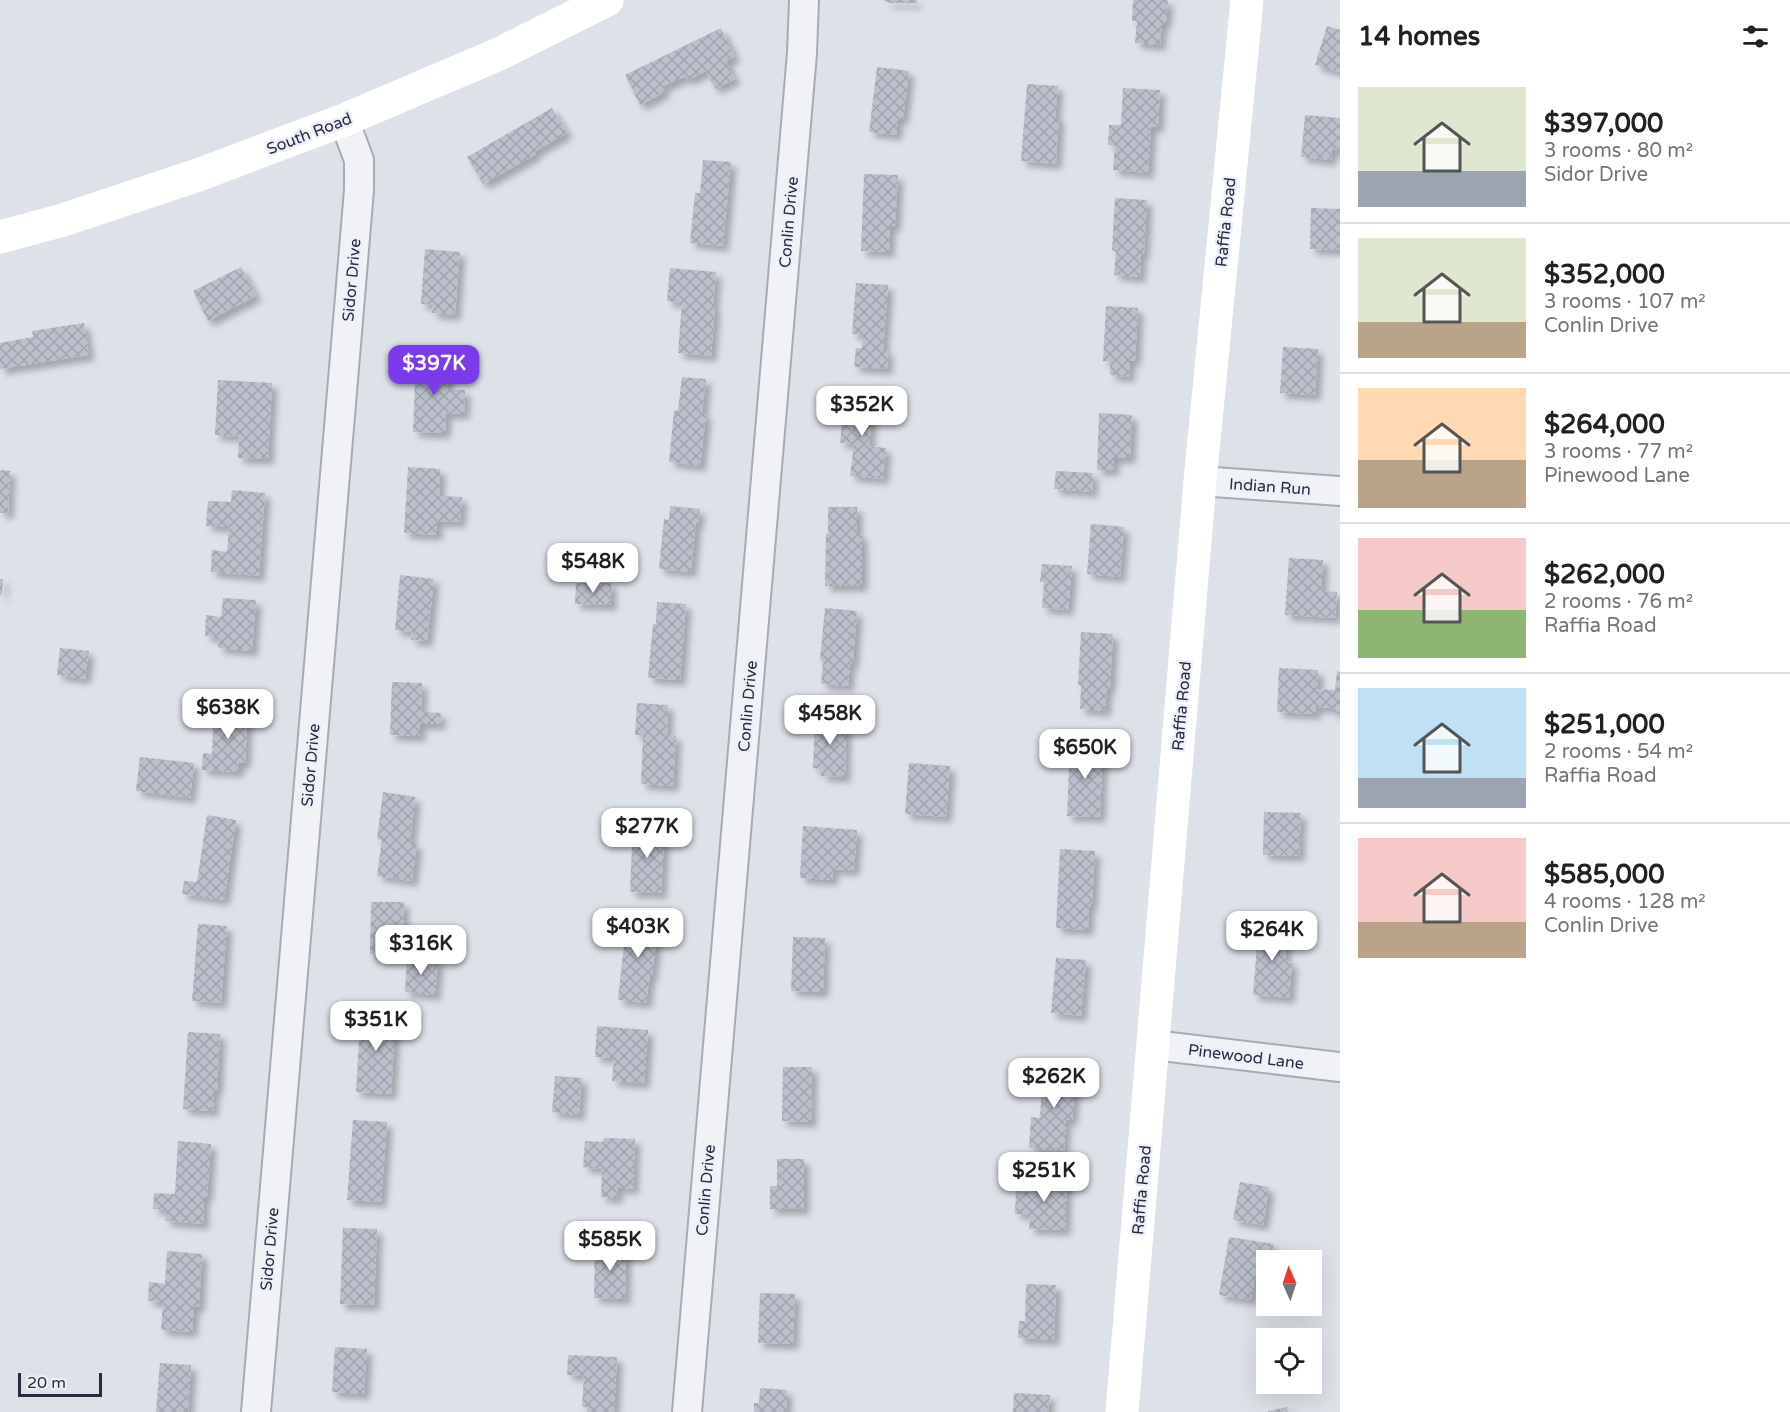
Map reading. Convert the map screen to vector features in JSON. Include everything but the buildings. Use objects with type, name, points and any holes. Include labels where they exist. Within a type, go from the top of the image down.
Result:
[{"type":"main road","name":"South Road","points":[[0,237],[63,220],[191,177],[344,120],[499,54],[607,0]]},
{"type":"main road","name":"Raffia Road","points":[[1122,1412],[1200,481],[1247,0]]},
{"type":"street","name":"Conlin Drive","points":[[687,1412],[801,65],[804,0]]},
{"type":"street","name":"Sidor Drive","points":[[256,1412],[359,190],[359,160],[344,120]]},
{"type":"street","name":"Indian Run","points":[[1200,481],[1340,491]]},
{"type":"street","name":"Pinewood Lane","points":[[1153,1045],[1340,1067]]}]
